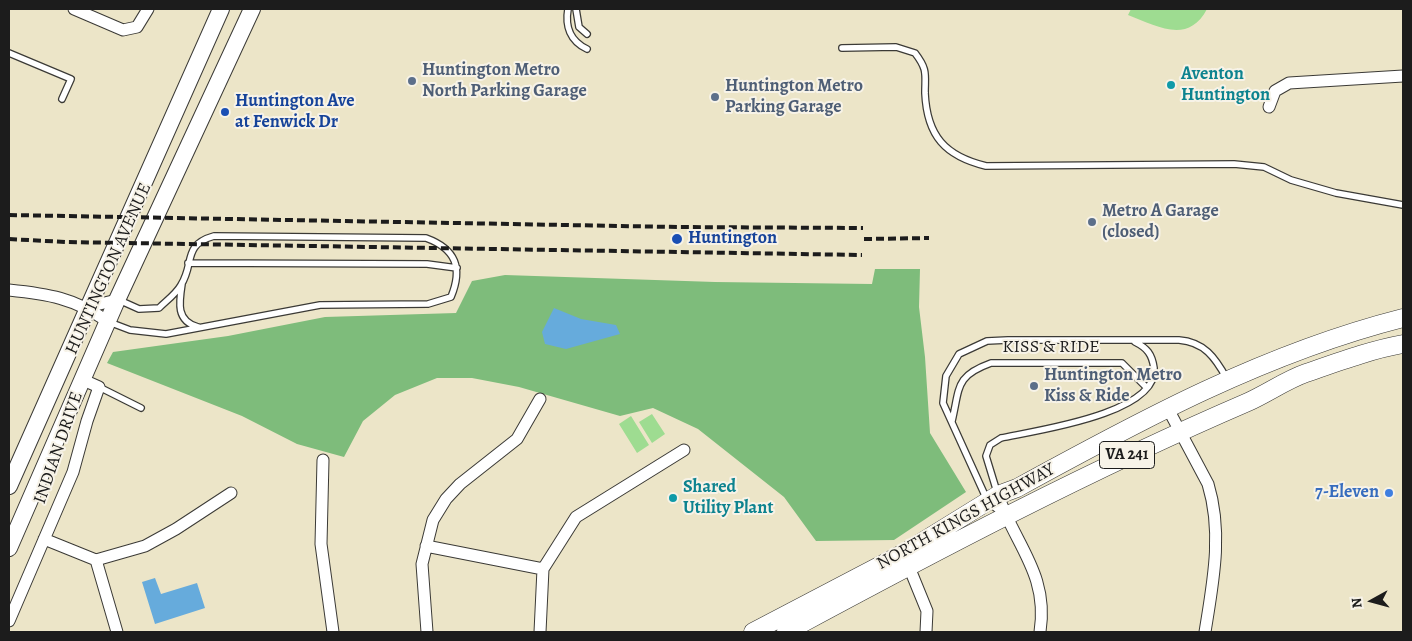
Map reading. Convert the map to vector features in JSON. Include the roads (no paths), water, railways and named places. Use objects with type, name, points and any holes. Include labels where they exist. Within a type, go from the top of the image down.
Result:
[{"type":"main road","name":"HUNTINGTON AVENUE","points":[[9,486],[221,9]]},
{"type":"main road","name":"HUNTINGTON AVENUE","points":[[9,548],[107,321],[252,9]]},
{"type":"main road","name":"NORTH KINGS HIGHWAY","points":[[786,632],[907,560],[993,498],[1017,488],[1167,407],[1228,379],[1362,328],[1403,318]]},
{"type":"main road","name":"NORTH KINGS HIGHWAY","points":[[753,632],[1005,516],[1180,431],[1251,401],[1305,373],[1375,349],[1403,344]]},
{"type":"street","points":[[74,9],[123,30],[137,27],[148,9]]},
{"type":"street","points":[[1269,107],[1275,92],[1289,83],[1403,76]]},
{"type":"street","points":[[9,290],[56,296],[88,307],[107,321]]},
{"type":"street","points":[[88,307],[117,300]]},
{"type":"street","name":"INDIAN DRIVE","points":[[9,621],[73,472],[87,421],[99,387],[81,379]]},
{"type":"street","points":[[427,632],[422,564],[433,520],[446,499],[460,484],[517,439],[540,399]]},
{"type":"street","points":[[1167,407],[1208,484],[1216,525],[1214,574],[1205,632]]},
{"type":"street","points":[[540,632],[543,569],[576,517],[684,450]]},
{"type":"street","points":[[323,460],[321,544],[333,632]]},
{"type":"street","points":[[44,539],[96,560],[145,546],[176,529],[231,493]]},
{"type":"street","points":[[993,498],[1034,567],[1039,583],[1042,615],[1040,632]]},
{"type":"street","points":[[426,546],[543,569]]},
{"type":"street","points":[[96,560],[117,632]]},
{"type":"street","points":[[907,560],[928,611],[926,632]]},
{"type":"lane","points":[[568,9],[568,30],[574,40],[587,49]]},
{"type":"lane","points":[[576,9],[579,27],[587,34]]},
{"type":"lane","points":[[842,48],[896,47],[915,53],[926,73],[928,118],[937,138],[951,152],[966,161],[986,166],[1234,164],[1264,167],[1291,180],[1336,193],[1403,205]]},
{"type":"lane","points":[[9,53],[70,79],[62,99]]},
{"type":"lane","points":[[107,321],[130,330],[155,334],[200,328],[320,305],[428,304],[451,297],[458,282],[457,268],[450,253],[439,243],[426,238],[214,236],[201,240],[193,248],[182,284],[179,307],[181,316],[188,324],[200,328]]},
{"type":"lane","points":[[188,263],[428,264],[457,268]]},
{"type":"lane","points":[[117,300],[138,309],[159,308],[182,284]]},
{"type":"lane","points":[[993,498],[943,403],[946,376],[960,354],[973,346],[987,341],[1008,340],[1178,340],[1197,343],[1213,356],[1228,379]]},
{"type":"lane","points":[[993,498],[986,456],[990,445],[1001,438],[1100,416],[1127,405],[1147,388],[1154,373],[1150,354],[1145,347],[1133,341]]},
{"type":"lane","name":"KISS & RIDE","points":[[952,421],[959,387],[964,377],[974,369],[991,362],[1122,363],[1147,388]]},
{"type":"lane","points":[[99,387],[141,408]]},
{"type":"water","points":[[554,308],[581,319],[616,325],[620,334],[566,349],[545,344],[542,332]]},
{"type":"water","points":[[155,578],[161,594],[197,583],[205,608],[155,624],[142,582]]},
{"type":"railway","points":[[9,215],[677,227],[863,228]]},
{"type":"railway","points":[[864,239],[929,238]]},
{"type":"railway","points":[[9,239],[65,242],[862,255]]},
{"type":"place","name":"Huntington Metro North Parking Garage","points":[[412,81]]},
{"type":"place","name":"Aventon Huntington","points":[[1171,85]]},
{"type":"place","name":"Huntington Metro Parking Garage","points":[[715,97]]},
{"type":"place","name":"Huntington Ave at Fenwick Dr","points":[[225,112]]},
{"type":"place","name":"Metro A Garage (closed)","points":[[1092,222]]},
{"type":"place","name":"Huntington","points":[[677,239]]},
{"type":"place","name":"Huntington Metro Kiss & Ride","points":[[1034,386]]},
{"type":"place","name":"7-Eleven","points":[[1389,493]]},
{"type":"place","name":"Shared Utility Plant","points":[[673,498]]}]
